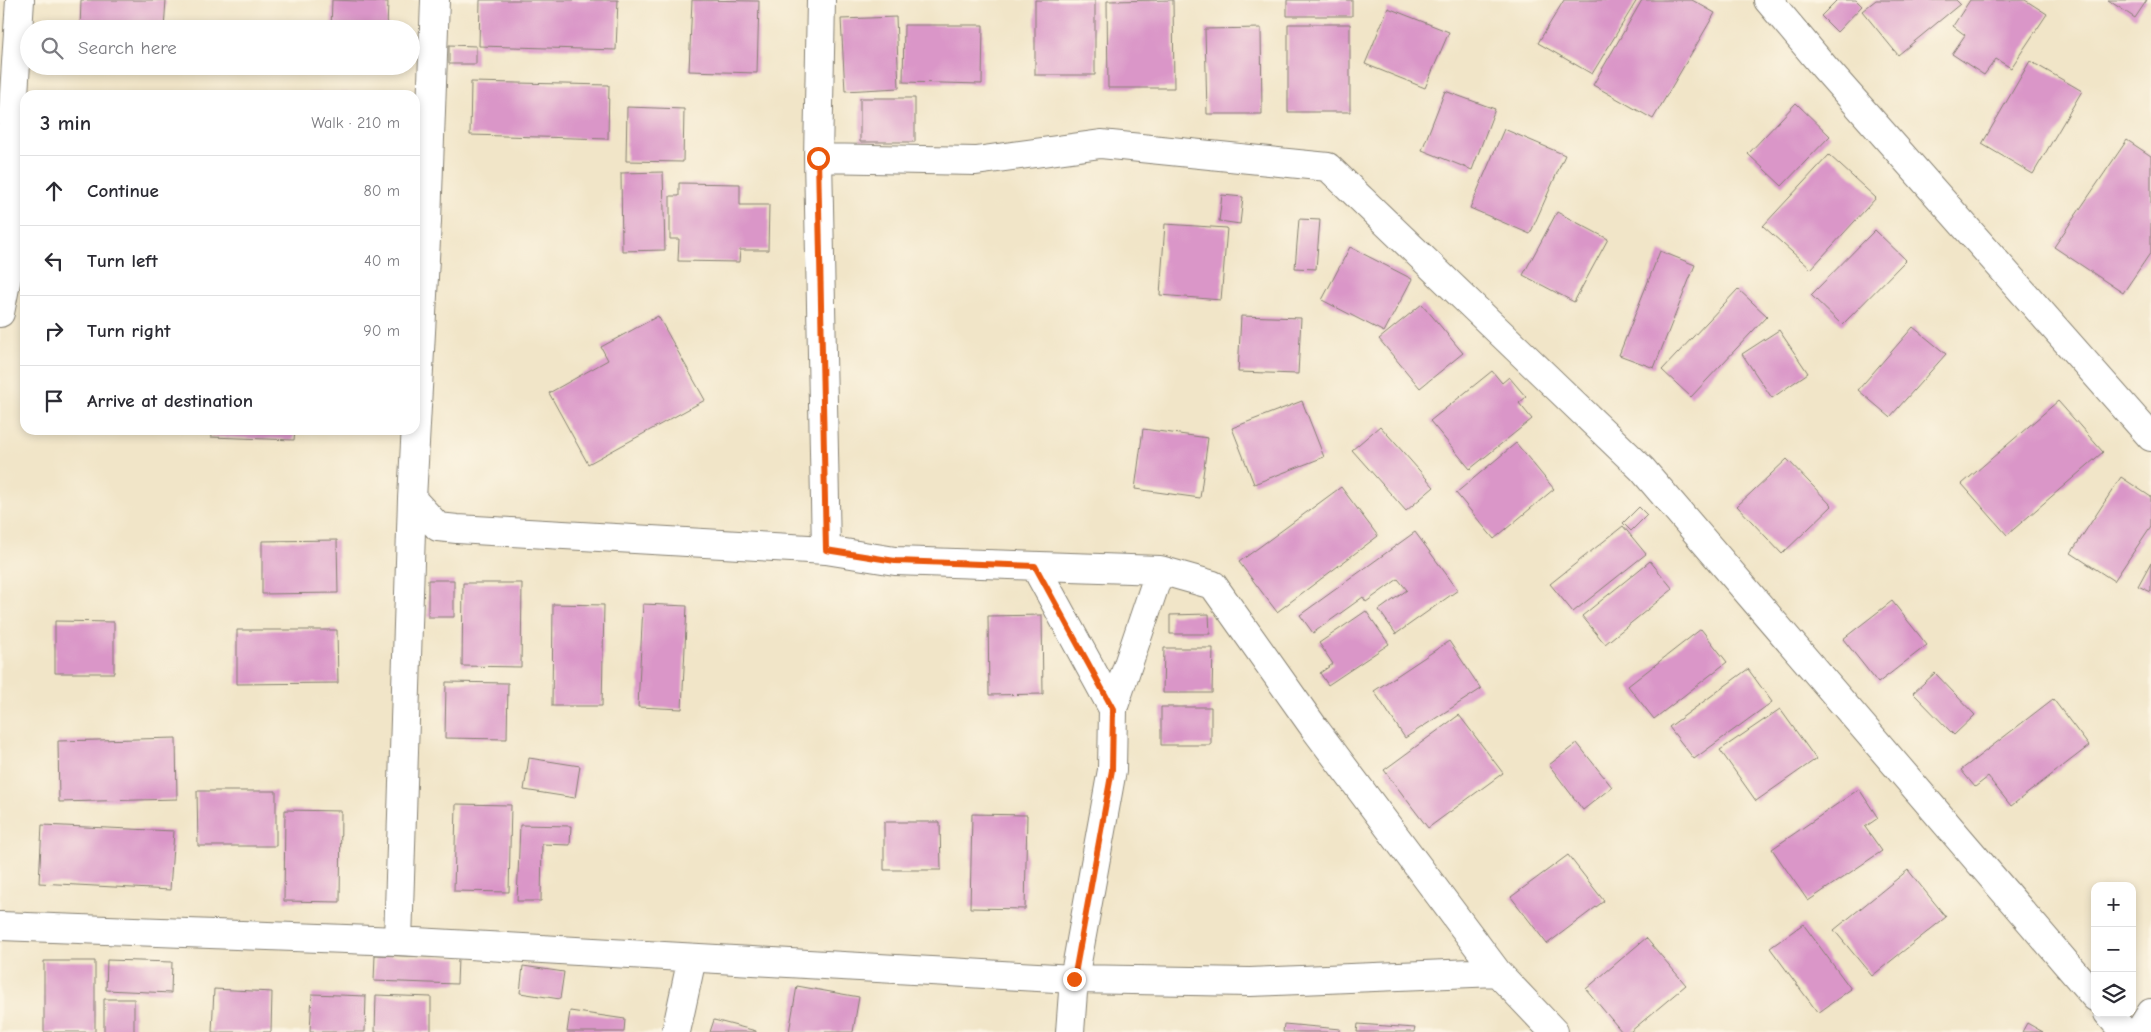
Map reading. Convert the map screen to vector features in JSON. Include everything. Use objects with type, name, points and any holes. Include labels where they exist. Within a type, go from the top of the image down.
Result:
[{"type":"street","points":[[0,313],[9,267],[12,126],[20,0]]},
{"type":"street","points":[[420,351],[427,221],[434,0]]},
{"type":"street","points":[[821,0],[818,158],[826,550]]},
{"type":"street","points":[[1768,0],[1825,68],[2151,437]]},
{"type":"street","points":[[818,158],[976,161],[1101,144],[1328,166],[1642,469],[2091,992]]},
{"type":"street","points":[[398,942],[415,435]]},
{"type":"street","points":[[412,499],[438,527],[457,530],[826,550],[895,561],[1160,570],[1213,585],[1315,729],[1497,972],[1554,1032]]},
{"type":"street","points":[[1035,566],[1113,709]]},
{"type":"street","points":[[1070,1032],[1074,979],[1112,770],[1113,709],[1160,570]]},
{"type":"street","points":[[0,926],[398,942],[1074,979],[1250,982],[1497,972]]},
{"type":"street","points":[[676,1032],[692,958]]},
{"type":"street","points":[[2139,1032],[2151,1012]]},
{"type":"street","points":[[2111,1017],[2124,1032]]},
{"type":"building","points":[[81,0],[166,0],[165,20],[80,20]]},
{"type":"building","points":[[332,0],[388,2],[387,20],[331,20]]},
{"type":"building","points":[[480,0],[618,0],[616,50],[479,46]]},
{"type":"building","points":[[692,0],[759,1],[757,73],[689,71]]},
{"type":"building","points":[[1035,0],[1095,0],[1095,75],[1035,75]]},
{"type":"building","points":[[1173,0],[1174,88],[1108,88],[1107,1]]},
{"type":"building","points":[[1287,0],[1352,0],[1352,16],[1287,16]]},
{"type":"building","points":[[1564,0],[1637,0],[1592,74],[1538,43]]},
{"type":"building","points":[[1642,0],[1692,0],[1715,13],[1653,119],[1593,85]]},
{"type":"building","points":[[1837,0],[1856,0],[1862,6],[1837,32],[1821,16]]},
{"type":"building","points":[[1876,0],[1956,0],[1960,4],[1898,55],[1862,11]]},
{"type":"building","points":[[1970,0],[2025,0],[2047,14],[2011,68],[1996,59],[1984,75],[1952,54],[1965,35],[1953,26]]},
{"type":"building","points":[[2108,0],[2147,0],[2135,18]]},
{"type":"building","points":[[1388,8],[1449,32],[1425,88],[1365,64]]},
{"type":"building","points":[[896,17],[899,88],[845,91],[841,19]]},
{"type":"building","points":[[1288,24],[1350,24],[1350,112],[1288,112]]},
{"type":"building","points":[[904,25],[983,25],[982,84],[903,82]]},
{"type":"building","points":[[1261,28],[1262,114],[1207,114],[1205,29]]},
{"type":"building","points":[[449,45],[476,46],[476,64],[449,64]]},
{"type":"building","points":[[2030,61],[2082,91],[2033,174],[1982,144]]},
{"type":"building","points":[[471,82],[609,85],[608,139],[470,135]]},
{"type":"building","points":[[1445,91],[1495,109],[1472,170],[1422,150]]},
{"type":"building","points":[[860,98],[915,98],[915,142],[860,142]]},
{"type":"building","points":[[1796,103],[1830,136],[1782,186],[1748,154]]},
{"type":"building","points":[[627,107],[684,109],[683,162],[626,161]]},
{"type":"building","points":[[1504,129],[1565,155],[1530,234],[1470,208]]},
{"type":"building","points":[[2127,140],[2151,156],[2151,252],[2123,293],[2054,247]]},
{"type":"building","points":[[1829,155],[1876,198],[1811,269],[1763,226]]},
{"type":"building","points":[[663,172],[665,250],[622,251],[621,173]]},
{"type":"building","points":[[679,183],[740,184],[740,205],[769,205],[768,250],[740,250],[739,262],[678,261],[679,239],[670,239],[670,196],[679,196]]},
{"type":"building","points":[[1222,195],[1243,197],[1240,224],[1219,221]]},
{"type":"building","points":[[1557,212],[1608,239],[1574,302],[1523,275]]},
{"type":"building","points":[[1299,219],[1320,220],[1316,269],[1295,268]]},
{"type":"building","points":[[1165,224],[1227,228],[1221,300],[1160,295]]},
{"type":"building","points":[[1875,230],[1906,260],[1842,325],[1811,295]]},
{"type":"building","points":[[1350,247],[1412,279],[1384,332],[1322,300]]},
{"type":"building","points":[[1660,251],[1695,265],[1654,368],[1619,355]]},
{"type":"building","points":[[1738,289],[1767,316],[1691,397],[1662,370]]},
{"type":"building","points":[[1422,304],[1463,353],[1420,388],[1379,339]]},
{"type":"building","points":[[658,316],[705,400],[588,464],[549,393],[608,360],[601,347]]},
{"type":"building","points":[[1241,316],[1301,318],[1298,374],[1238,372]]},
{"type":"building","points":[[1913,327],[1946,354],[1890,417],[1858,390]]},
{"type":"building","points":[[1779,330],[1808,373],[1772,398],[1742,354]]},
{"type":"building","points":[[1492,371],[1502,383],[1509,377],[1526,397],[1519,403],[1532,419],[1470,469],[1430,421]]},
{"type":"building","points":[[1302,401],[1324,457],[1254,484],[1232,428]]},
{"type":"building","points":[[2058,401],[2103,452],[2007,535],[1962,484]]},
{"type":"building","points":[[1380,426],[1434,487],[1406,511],[1352,450]]},
{"type":"building","points":[[1143,429],[1208,438],[1200,498],[1135,489]]},
{"type":"building","points":[[211,435],[294,435],[294,440],[211,437]]},
{"type":"building","points":[[1516,443],[1554,489],[1494,539],[1456,493]]},
{"type":"building","points":[[1787,459],[1832,506],[1782,554],[1737,506]]},
{"type":"building","points":[[2121,477],[2151,497],[2151,526],[2114,581],[2071,553]]},
{"type":"building","points":[[1341,487],[1378,536],[1277,612],[1239,562]]},
{"type":"building","points":[[1639,507],[1647,515],[1631,531],[1623,523]]},
{"type":"building","points":[[1623,526],[1646,554],[1573,612],[1550,584]]},
{"type":"building","points":[[1415,532],[1458,590],[1396,634],[1379,610],[1407,590],[1398,579],[1366,602],[1363,597],[1313,633],[1300,615]]},
{"type":"building","points":[[337,540],[338,593],[262,594],[262,541]]},
{"type":"building","points":[[1650,561],[1673,589],[1605,644],[1582,616]]},
{"type":"building","points":[[2151,562],[2151,592],[2138,586]]},
{"type":"building","points":[[428,580],[454,580],[454,617],[428,617]]},
{"type":"building","points":[[463,583],[522,583],[521,667],[462,666]]},
{"type":"building","points":[[1892,601],[1927,645],[1878,683],[1843,639]]},
{"type":"building","points":[[553,604],[604,605],[602,706],[552,706]]},
{"type":"building","points":[[643,604],[687,606],[682,709],[638,707]]},
{"type":"building","points":[[1366,611],[1389,644],[1328,685],[1320,673],[1333,664],[1319,643]]},
{"type":"building","points":[[1209,614],[1210,634],[1170,634],[1170,615]]},
{"type":"building","points":[[1042,615],[1043,694],[989,695],[988,616]]},
{"type":"building","points":[[55,621],[114,622],[114,673],[55,673]]},
{"type":"building","points":[[1701,629],[1727,662],[1654,719],[1628,686]]},
{"type":"building","points":[[237,630],[337,630],[338,683],[237,684]]},
{"type":"building","points":[[1449,641],[1481,689],[1405,738],[1374,691]]},
{"type":"building","points":[[1164,648],[1213,648],[1212,693],[1163,693]]},
{"type":"building","points":[[1748,669],[1772,702],[1694,759],[1669,727]]},
{"type":"building","points":[[1935,673],[1975,715],[1954,735],[1913,693]]},
{"type":"building","points":[[446,682],[508,683],[507,739],[445,738]]},
{"type":"building","points":[[2053,699],[2089,746],[2011,806],[1988,777],[1975,787],[1961,770]]},
{"type":"building","points":[[1161,707],[1211,707],[1211,745],[1161,745]]},
{"type":"building","points":[[1780,709],[1816,759],[1756,801],[1720,750]]},
{"type":"building","points":[[1459,715],[1503,773],[1428,828],[1384,770]]},
{"type":"building","points":[[176,738],[177,799],[59,802],[58,741]]},
{"type":"building","points":[[1577,743],[1612,787],[1583,810],[1549,765]]},
{"type":"building","points":[[529,758],[580,766],[575,798],[524,790]]},
{"type":"building","points":[[1859,789],[1878,818],[1865,827],[1882,851],[1808,901],[1772,849]]},
{"type":"building","points":[[197,791],[276,791],[276,846],[198,846]]},
{"type":"building","points":[[456,804],[511,805],[509,892],[454,891]]},
{"type":"building","points":[[285,810],[341,811],[340,902],[284,901]]},
{"type":"building","points":[[972,814],[1027,815],[1025,909],[970,908]]},
{"type":"building","points":[[884,822],[940,822],[941,870],[884,870]]},
{"type":"building","points":[[42,825],[174,831],[170,890],[39,883]]},
{"type":"building","points":[[520,825],[571,826],[570,845],[542,844],[541,901],[517,901]]},
{"type":"building","points":[[1568,855],[1604,901],[1547,944],[1511,897]]},
{"type":"building","points":[[1908,870],[1946,917],[1872,976],[1834,930]]},
{"type":"building","points":[[1803,924],[1851,989],[1818,1013],[1770,948]]},
{"type":"building","points":[[1646,938],[1686,985],[1630,1032],[1622,1032],[1586,989]]},
{"type":"building","points":[[375,955],[458,958],[457,984],[374,981]]},
{"type":"building","points":[[107,960],[172,962],[171,993],[106,990]]},
{"type":"building","points":[[44,961],[95,961],[95,1032],[44,1032]]},
{"type":"building","points":[[523,966],[564,972],[560,999],[520,993]]},
{"type":"building","points":[[797,986],[859,997],[853,1032],[789,1032]]},
{"type":"building","points":[[214,989],[272,992],[271,1032],[212,1032]]},
{"type":"building","points":[[312,994],[366,996],[365,1032],[310,1032]]},
{"type":"building","points":[[376,995],[431,997],[431,1032],[375,1032]]},
{"type":"building","points":[[104,999],[134,999],[134,1032],[104,1032]]},
{"type":"building","points":[[570,1011],[625,1019],[624,1032],[567,1032]]},
{"type":"building","points":[[714,1020],[756,1031],[756,1032],[710,1032]]},
{"type":"building","points":[[2027,1023],[2043,1032],[2022,1032]]},
{"type":"building","points":[[1284,1024],[1340,1029],[1340,1032],[1283,1032]]},
{"type":"building","points":[[1358,1024],[1415,1028],[1414,1032],[1357,1032]]},
{"type":"route","points":[[818,158],[826,550],[895,561],[1035,566],[1113,709],[1112,770],[1074,979]]}]
